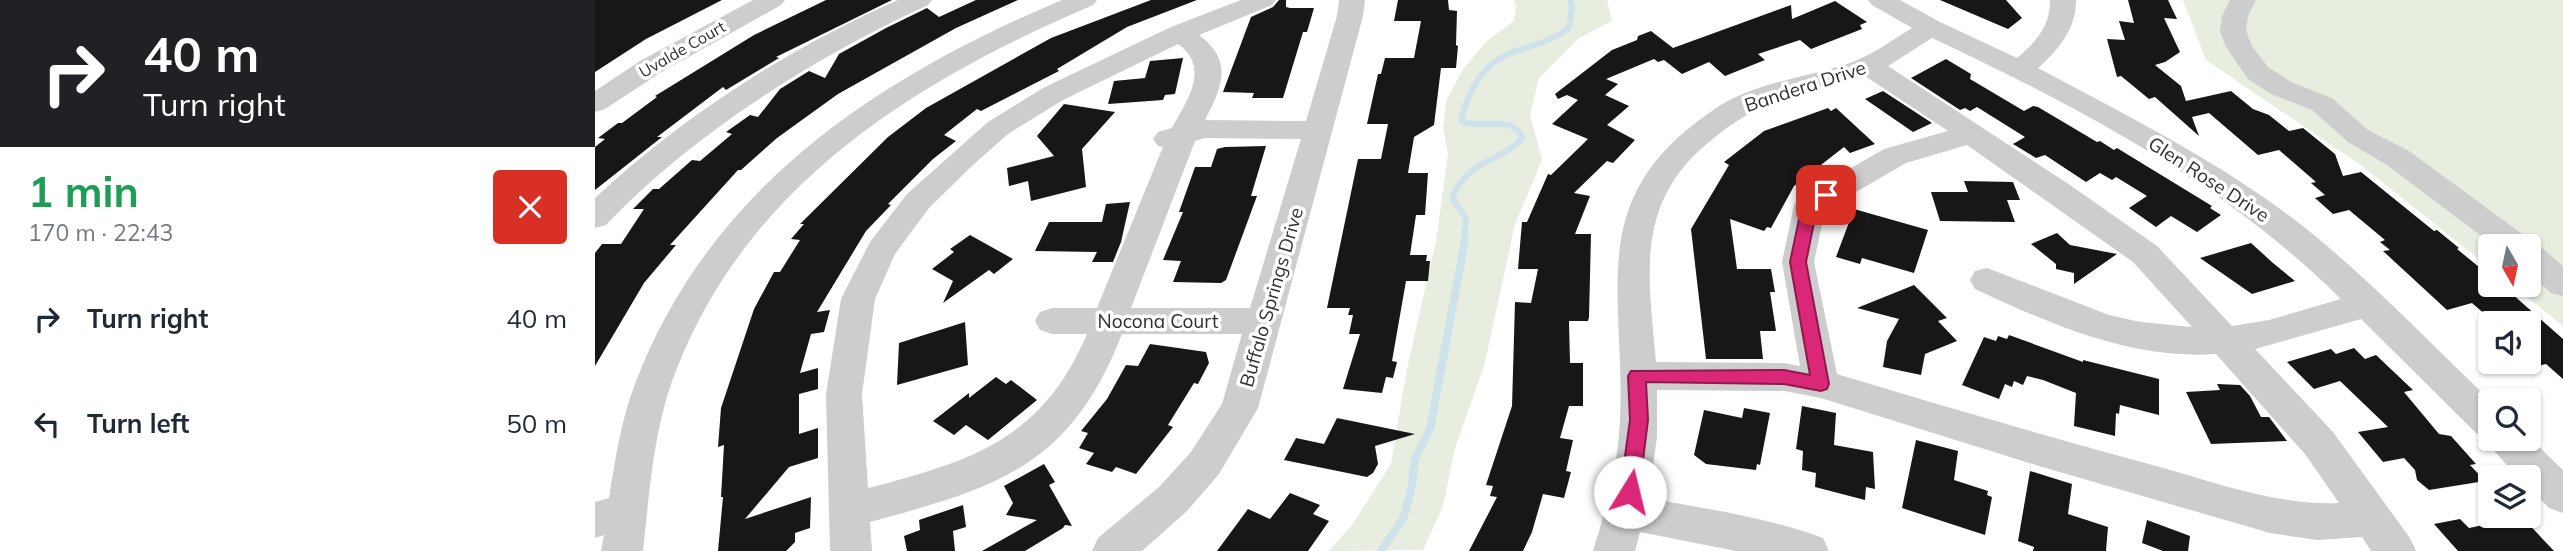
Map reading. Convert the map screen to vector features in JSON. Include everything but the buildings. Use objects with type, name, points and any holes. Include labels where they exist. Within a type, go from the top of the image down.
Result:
[{"type":"street","name":"Uvalde Court","points":[[595,103],[670,55],[772,0]]},
{"type":"street","points":[[595,217],[618,192],[767,80],[820,47],[919,0]]},
{"type":"street","points":[[622,551],[612,514],[664,356],[684,313],[711,268],[755,215],[821,148],[906,87],[996,37],[1084,0]]},
{"type":"street","points":[[851,551],[844,394],[858,299],[881,250],[918,201],[962,158],[998,128],[1053,93],[1180,33],[1263,0]]},
{"type":"street","name":"Buffalo Springs Drive","points":[[1113,551],[1173,499],[1205,463],[1239,408],[1350,16],[1352,0]]},
{"type":"street","name":"Glen Rose Drive","points":[[1881,0],[1931,29],[2020,69],[2194,166],[2252,204],[2309,248],[2478,412]]},
{"type":"street","points":[[2020,69],[2042,52],[2054,35],[2062,20],[2063,0]]},
{"type":"street","points":[[2243,0],[2235,16],[2233,31],[2239,47],[2258,74],[2281,88],[2322,104],[2358,136],[2398,158],[2500,234]]},
{"type":"street","name":"Bandera Drive","points":[[1614,551],[1625,510],[1639,429],[1632,291],[1635,231],[1644,201],[1675,153],[1692,138],[1741,106],[1799,83],[1869,66],[1931,29]]},
{"type":"street","points":[[849,510],[963,478],[1013,454],[1051,422],[1069,401],[1085,377],[1109,321],[1171,138],[1206,86],[1209,65],[1202,50],[1180,33]]},
{"type":"street","points":[[1869,66],[2145,254],[2319,443],[2395,551]]},
{"type":"street","points":[[1171,138],[1204,128],[1318,130]]},
{"type":"street","points":[[1821,384],[1798,262],[1810,205],[1895,156],[1972,134]]},
{"type":"street","points":[[2541,265],[2563,284]]},
{"type":"street","points":[[1987,280],[2051,311],[2095,326],[2168,340],[2240,338],[2367,304]]},
{"type":"street","name":"Nocona Court","points":[[1052,321],[1265,321]]},
{"type":"street","points":[[1637,376],[1784,377],[1821,384],[2012,443],[2270,515],[2317,522],[2373,519]]},
{"type":"street","points":[[2518,451],[2563,496]]},
{"type":"street","points":[[1625,510],[1751,536],[1808,551]]},
{"type":"shaded area","points":[[1514,0],[1607,0],[1612,21],[1579,38],[1539,78],[1530,115],[1542,160],[1515,224],[1484,366],[1455,448],[1443,506],[1423,550],[1329,551],[1352,525],[1391,464],[1407,369],[1436,241],[1448,154],[1443,128],[1446,101],[1463,69],[1488,40],[1514,21]]},
{"type":"shaded area","points":[[2183,0],[2563,0],[2563,326],[2528,298],[2541,298],[2541,234],[2478,234],[2478,258],[2362,166],[2206,60]]},
{"type":"waterway","points":[[1464,242],[1466,218],[1452,198],[1459,185],[1475,169],[1513,147],[1523,138],[1518,131],[1504,124],[1469,124],[1461,121],[1467,100],[1478,80],[1493,63],[1569,28],[1572,8],[1570,0]]},
{"type":"waterway","points":[[1381,551],[1403,519],[1411,491],[1415,459],[1430,429],[1465,240]]},
{"type":"route","points":[[1630,492],[1639,420],[1637,376],[1784,377],[1821,384],[1798,262],[1810,205],[1826,195]]}]
